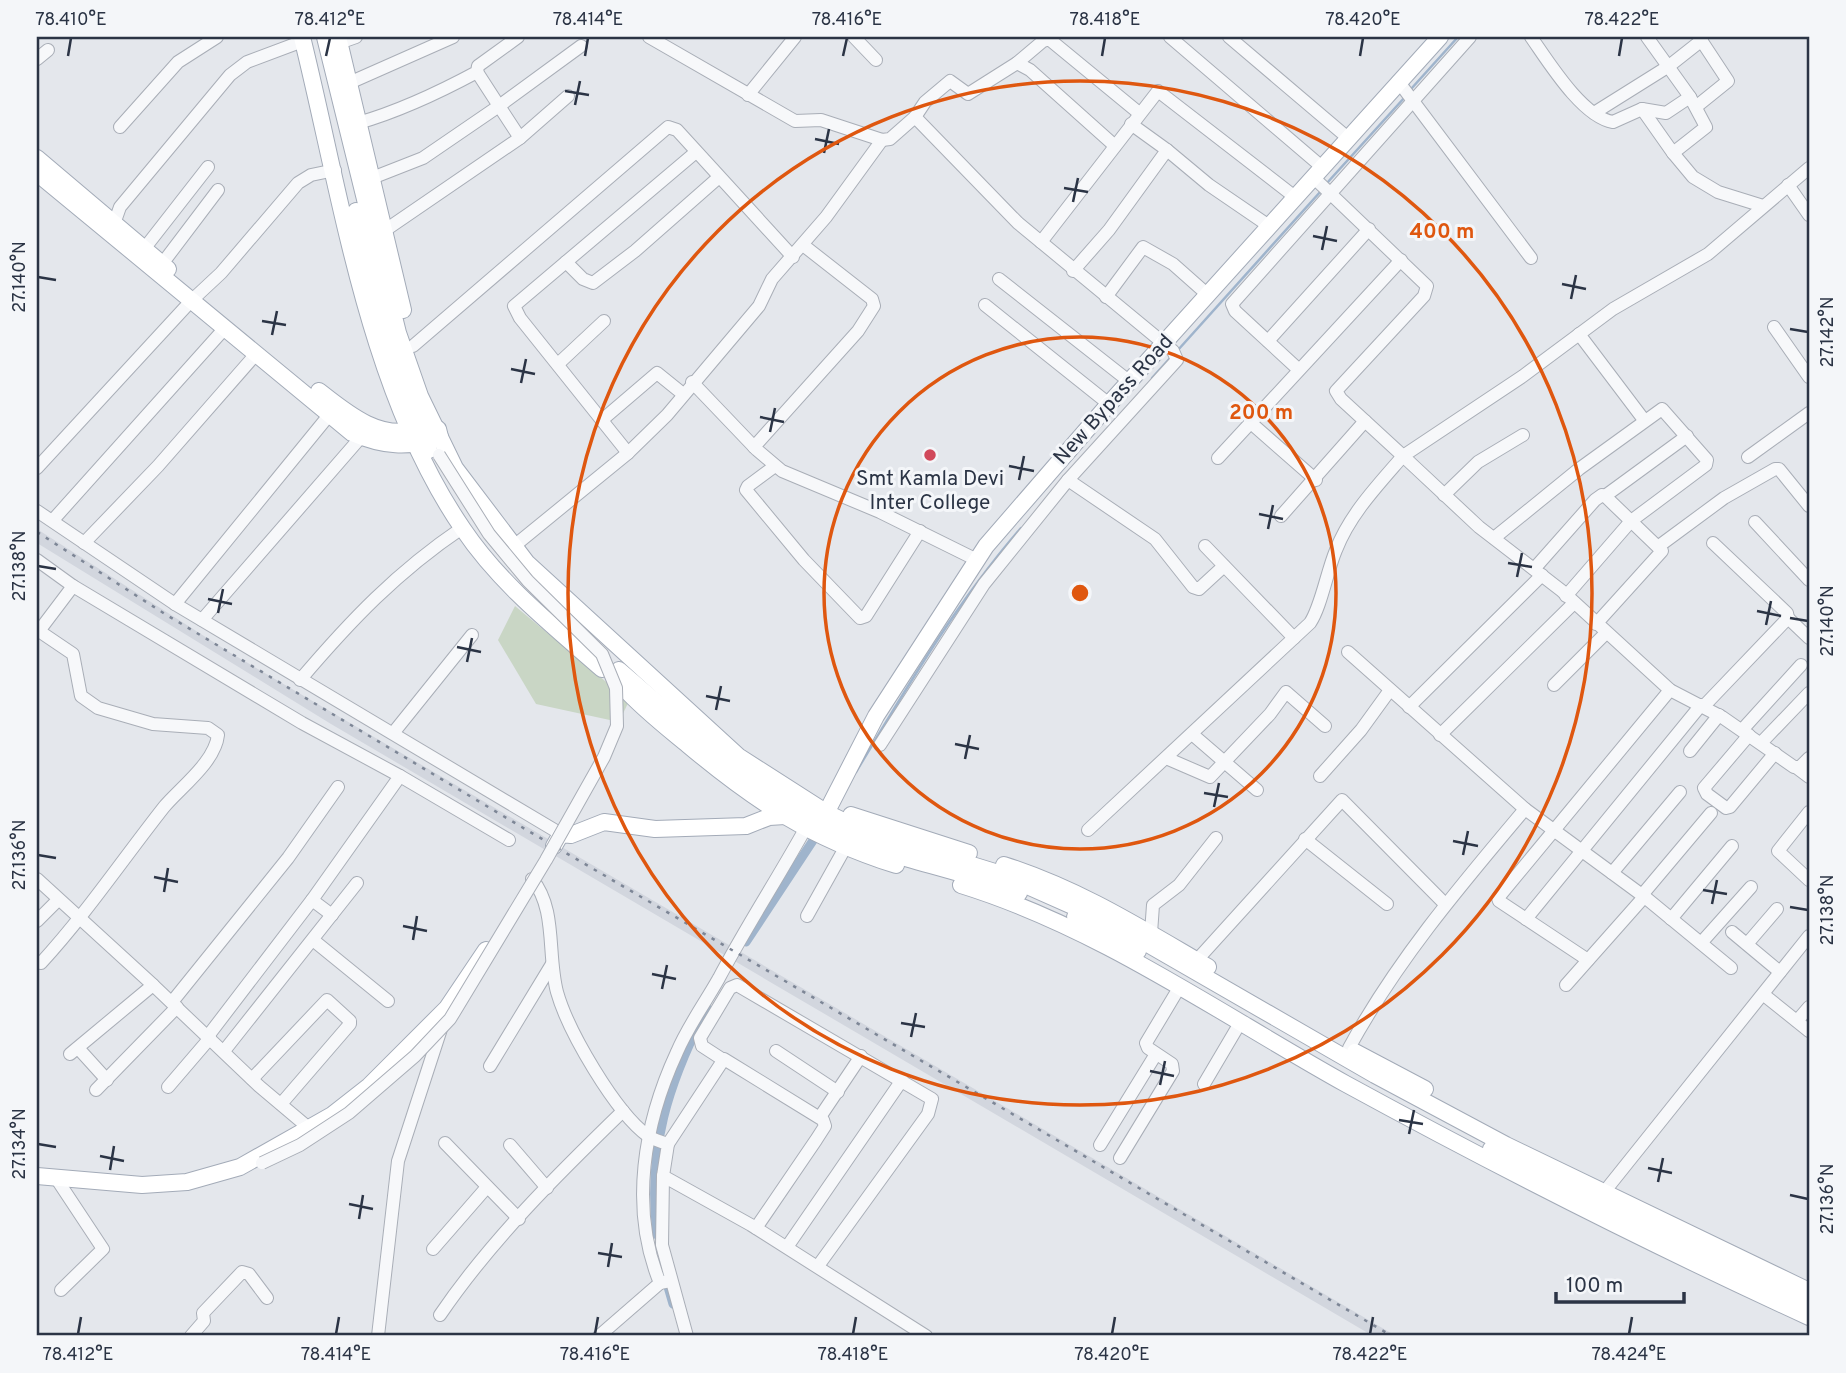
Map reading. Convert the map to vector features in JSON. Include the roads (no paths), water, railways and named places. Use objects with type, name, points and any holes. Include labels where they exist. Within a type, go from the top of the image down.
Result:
[{"type":"main road","name":"New Bypass Road","points":[[817,820],[876,716],[906,688],[977,560],[1109,404],[1130,382],[1171,351],[1208,295],[1295,197],[1322,182],[1406,92],[1440,37]]},
{"type":"main road","points":[[306,38],[364,302],[427,438],[527,563],[738,755],[817,820],[845,848],[993,895],[1097,941],[1532,1184],[1809,1317]]},
{"type":"main road","points":[[306,38],[386,337],[462,528],[534,609],[602,669]]},
{"type":"main road","points":[[334,39],[349,83],[413,346],[427,438]]},
{"type":"main road","points":[[334,39],[398,333],[432,459],[467,518],[518,584],[573,635]]},
{"type":"main road","points":[[37,158],[162,264],[225,328],[340,417],[373,428],[427,438]]},
{"type":"main road","points":[[37,173],[195,298],[361,437],[388,444],[427,438]]},
{"type":"main road","points":[[470,491],[571,595],[739,744],[783,778],[817,820]]},
{"type":"main road","points":[[619,670],[731,765],[817,820],[855,840],[1004,887],[1057,908],[1513,1161],[1809,1304]]},
{"type":"main road","points":[[623,687],[718,770],[780,816]]},
{"type":"main road","points":[[37,1177],[142,1185],[187,1182],[240,1167],[310,1129],[369,1086],[447,1008],[561,834],[571,835],[604,822],[655,829],[746,826],[780,816],[817,820],[868,833],[998,873],[1051,894],[1113,924],[1375,1075],[1506,1144],[1809,1291]]},
{"type":"main road","points":[[817,820],[858,818],[1045,878],[1109,908],[1349,1048],[1609,1186],[1809,1281]]},
{"type":"street","points":[[120,127],[178,62],[217,37]]},
{"type":"street","points":[[334,39],[356,37]]},
{"type":"street","points":[[349,83],[453,37]]},
{"type":"street","points":[[518,37],[478,66],[477,72],[520,138]]},
{"type":"street","points":[[748,95],[795,37]]},
{"type":"street","points":[[854,37],[877,60]]},
{"type":"street","points":[[1170,37],[1423,280],[1427,291],[1336,391],[1444,495],[1538,572],[1670,690],[1719,715],[1809,776]]},
{"type":"street","points":[[1228,37],[1364,135]]},
{"type":"street","points":[[1298,369],[1235,311],[1231,304],[1322,182],[1364,135],[1406,92],[1470,37]]},
{"type":"street","points":[[1531,37],[1560,78],[1594,113],[1613,122],[1642,109],[1666,113]]},
{"type":"street","points":[[1647,37],[1693,102],[1706,127],[1673,153]]},
{"type":"street","points":[[114,224],[120,207],[230,75],[247,62],[306,38]]},
{"type":"street","points":[[1594,113],[1669,66],[1701,38],[1728,80],[1693,102],[1666,113],[1651,123]]},
{"type":"street","points":[[659,39],[795,121],[821,120],[882,140],[890,139],[915,117],[925,102],[950,81],[968,94],[1049,39],[1167,150],[1209,185],[1269,226]]},
{"type":"street","points":[[372,178],[423,159],[581,46]]},
{"type":"street","points":[[37,59],[48,50]]},
{"type":"street","points":[[1017,63],[1030,70],[1115,146]]},
{"type":"street","points":[[358,123],[412,105],[477,72]]},
{"type":"street","points":[[1041,242],[1154,92],[1160,91],[1295,197]]},
{"type":"street","points":[[1406,92],[1531,258]]},
{"type":"street","points":[[384,231],[520,138],[568,96]]},
{"type":"street","points":[[1642,109],[1693,177],[1717,192],[1763,206]]},
{"type":"street","points":[[880,745],[906,688],[995,568],[1068,480],[1177,360],[1171,351],[1041,242],[915,117]]},
{"type":"street","points":[[413,346],[666,128],[677,130],[793,257]]},
{"type":"street","points":[[519,542],[628,453],[667,415],[692,382],[738,333],[759,306],[772,279],[803,245],[882,140]]},
{"type":"street","points":[[1073,271],[1108,230],[1167,150]]},
{"type":"street","points":[[628,453],[520,318],[514,306],[696,152]]},
{"type":"street","points":[[144,248],[208,167]]},
{"type":"street","points":[[1088,830],[1122,794],[1192,734],[1316,614],[1323,583],[1337,546],[1369,494],[1403,456],[1613,309],[1708,254],[1809,168]]},
{"type":"street","points":[[37,468],[298,183],[310,175],[334,170]]},
{"type":"street","points":[[566,262],[583,279],[597,281],[718,178]]},
{"type":"street","points":[[1788,185],[1809,215]]},
{"type":"street","points":[[162,264],[218,190]]},
{"type":"street","points":[[1268,341],[1369,229]]},
{"type":"street","points":[[754,447],[858,331],[874,306],[872,299],[803,245]]},
{"type":"street","points":[[1106,297],[1143,247],[1173,264],[1208,295]]},
{"type":"street","points":[[1219,458],[1401,260]]},
{"type":"street","points":[[999,279],[1130,382]]},
{"type":"street","points":[[985,305],[1109,404]]},
{"type":"street","points":[[558,364],[604,321]]},
{"type":"street","points":[[1774,327],[1809,377]]},
{"type":"street","points":[[53,520],[225,328]]},
{"type":"street","points":[[1579,334],[1644,420]]},
{"type":"street","points":[[84,543],[256,354]]},
{"type":"street","points":[[602,419],[657,373],[683,394]]},
{"type":"street","points":[[692,382],[775,466],[920,531],[977,560]]},
{"type":"street","points":[[1440,735],[1570,600],[1631,521],[1706,465],[1707,460],[1662,410],[1644,420],[1494,538]]},
{"type":"street","points":[[1748,457],[1809,413]]},
{"type":"street","points":[[175,604],[340,417]]},
{"type":"street","points":[[1282,516],[1316,481],[1366,421]]},
{"type":"street","points":[[1251,424],[1316,481]]},
{"type":"street","points":[[1444,495],[1478,462],[1523,435]]},
{"type":"street","points":[[1409,707],[1538,572],[1595,500],[1605,496],[1687,436]]},
{"type":"street","points":[[202,620],[361,437]]},
{"type":"street","points":[[240,1167],[261,1163],[300,1145],[349,1113],[415,1056],[450,1018],[546,860],[604,757],[617,726],[616,688],[602,654],[528,581],[504,553],[468,505],[427,438]]},
{"type":"street","points":[[775,466],[746,490],[804,560],[860,618],[866,616],[920,531]]},
{"type":"street","points":[[1659,546],[1724,498],[1775,469],[1779,469],[1809,506]]},
{"type":"street","points":[[1068,480],[1155,539],[1193,587],[1199,589],[1224,566]]},
{"type":"street","points":[[1554,685],[1662,551],[1605,496]]},
{"type":"street","points":[[37,511],[175,604],[300,680],[394,732],[561,834]]},
{"type":"street","points":[[1755,522],[1809,580]]},
{"type":"street","points":[[300,680],[361,609],[406,567],[462,528]]},
{"type":"street","points":[[1713,543],[1787,613],[1788,618],[1809,638]]},
{"type":"street","points":[[1205,545],[1294,638]]},
{"type":"street","points":[[37,560],[73,586],[290,716],[509,840]]},
{"type":"street","points":[[41,962],[80,920],[165,806],[210,754],[218,735],[208,728],[153,724],[88,702],[78,690],[73,654],[38,630],[73,586]]},
{"type":"street","points":[[1526,919],[1702,706],[1788,618]]},
{"type":"street","points":[[394,732],[472,635]]},
{"type":"street","points":[[1348,652],[1525,809],[1643,896],[1731,968]]},
{"type":"street","points":[[1775,753],[1730,807],[1726,808],[1707,794],[1704,788],[1801,665]]},
{"type":"street","points":[[1320,776],[1353,740],[1390,690]]},
{"type":"street","points":[[1588,960],[1498,898],[1670,690]]},
{"type":"street","points":[[1166,758],[1206,778],[1225,762],[1270,714],[1286,692],[1325,726]]},
{"type":"street","points":[[1761,743],[1809,693]]},
{"type":"street","points":[[1690,751],[1719,715]]},
{"type":"street","points":[[1192,734],[1257,790]]},
{"type":"street","points":[[1797,768],[1809,758]]},
{"type":"street","points":[[168,1087],[312,900],[400,776]]},
{"type":"street","points":[[96,1090],[175,1005],[288,858],[338,787]]},
{"type":"street","points":[[1612,873],[1680,792]]},
{"type":"street","points":[[1197,960],[1334,806],[1345,800],[1444,904]]},
{"type":"street","points":[[1349,1048],[1444,904],[1525,809]]},
{"type":"street","points":[[1809,812],[1778,851],[1809,880]]},
{"type":"street","points":[[1566,985],[1711,813]]},
{"type":"street","points":[[687,1336],[649,1236],[643,1186],[649,1136],[677,1050],[732,950],[817,820]]},
{"type":"street","points":[[1151,933],[1153,905],[1179,885],[1216,838]]},
{"type":"street","points":[[1305,839],[1387,904]]},
{"type":"street","points":[[1671,919],[1732,846]]},
{"type":"street","points":[[807,916],[845,848]]},
{"type":"street","points":[[531,878],[542,891],[546,904],[552,964],[564,1010],[603,1083],[623,1111],[649,1136],[666,1143]]},
{"type":"street","points":[[37,879],[252,1079],[310,1129]]},
{"type":"street","points":[[224,1051],[357,883]]},
{"type":"street","points":[[1701,943],[1751,887]]},
{"type":"street","points":[[37,921],[58,900]]},
{"type":"street","points":[[312,900],[332,915]]},
{"type":"street","points":[[1747,944],[1776,909]]},
{"type":"street","points":[[1732,932],[1780,972]]},
{"type":"street","points":[[1609,1186],[1809,936]]},
{"type":"street","points":[[313,940],[388,1001]]},
{"type":"street","points":[[490,1066],[552,964]]},
{"type":"street","points":[[107,1080],[74,1051],[153,985]]},
{"type":"street","points":[[756,1228],[825,1126],[820,1118],[747,1071],[722,1059],[700,1042],[710,1018],[734,985],[929,1096],[932,1107],[818,1266]]},
{"type":"street","points":[[1120,1158],[1173,1071],[1172,1065],[1146,1046],[1147,1038],[1179,988]]},
{"type":"street","points":[[1764,995],[1809,1031]]},
{"type":"street","points":[[252,1079],[323,1000],[327,1000],[350,1024],[281,1104]]},
{"type":"street","points":[[1797,1021],[1809,1007]]},
{"type":"street","points":[[378,1336],[398,1161],[447,1008]]},
{"type":"street","points":[[1203,1084],[1240,1023]]},
{"type":"street","points":[[776,1051],[838,1093]]},
{"type":"street","points":[[1100,1145],[1156,1054]]},
{"type":"street","points":[[820,1118],[861,1056]]},
{"type":"street","points":[[665,1282],[660,1228],[666,1143],[722,1059]]},
{"type":"street","points":[[787,1247],[902,1080]]},
{"type":"street","points":[[440,1315],[465,1279],[547,1188],[623,1111]]},
{"type":"street","points":[[444,1143],[519,1219]]},
{"type":"street","points":[[510,1145],[547,1188]]},
{"type":"street","points":[[663,1176],[756,1228],[926,1336]]},
{"type":"street","points":[[56,1178],[103,1249],[61,1290]]},
{"type":"street","points":[[433,1249],[487,1187]]},
{"type":"street","points":[[191,1336],[204,1321],[203,1313],[242,1272],[250,1275],[267,1298]]},
{"type":"street","points":[[599,1336],[665,1282]]},
{"type":"waterway","points":[[1411,89],[1458,37]]},
{"type":"waterway","points":[[1327,183],[1405,97]]},
{"type":"waterway","points":[[1178,350],[1321,191]]},
{"type":"waterway","points":[[1152,378],[1171,357]]},
{"type":"waterway","points":[[856,772],[913,677],[954,616],[1021,528]]},
{"type":"waterway","points":[[746,942],[814,839]]},
{"type":"waterway","points":[[657,1235],[655,1174],[664,1117],[681,1063],[707,1008]]},
{"type":"waterway","points":[[661,1263],[673,1304]]},
{"type":"railway","points":[[37,532],[165,614],[525,829],[1392,1336]]},
{"type":"place","name":"Smt Kamla Devi Inter College","points":[[930,455]]}]
